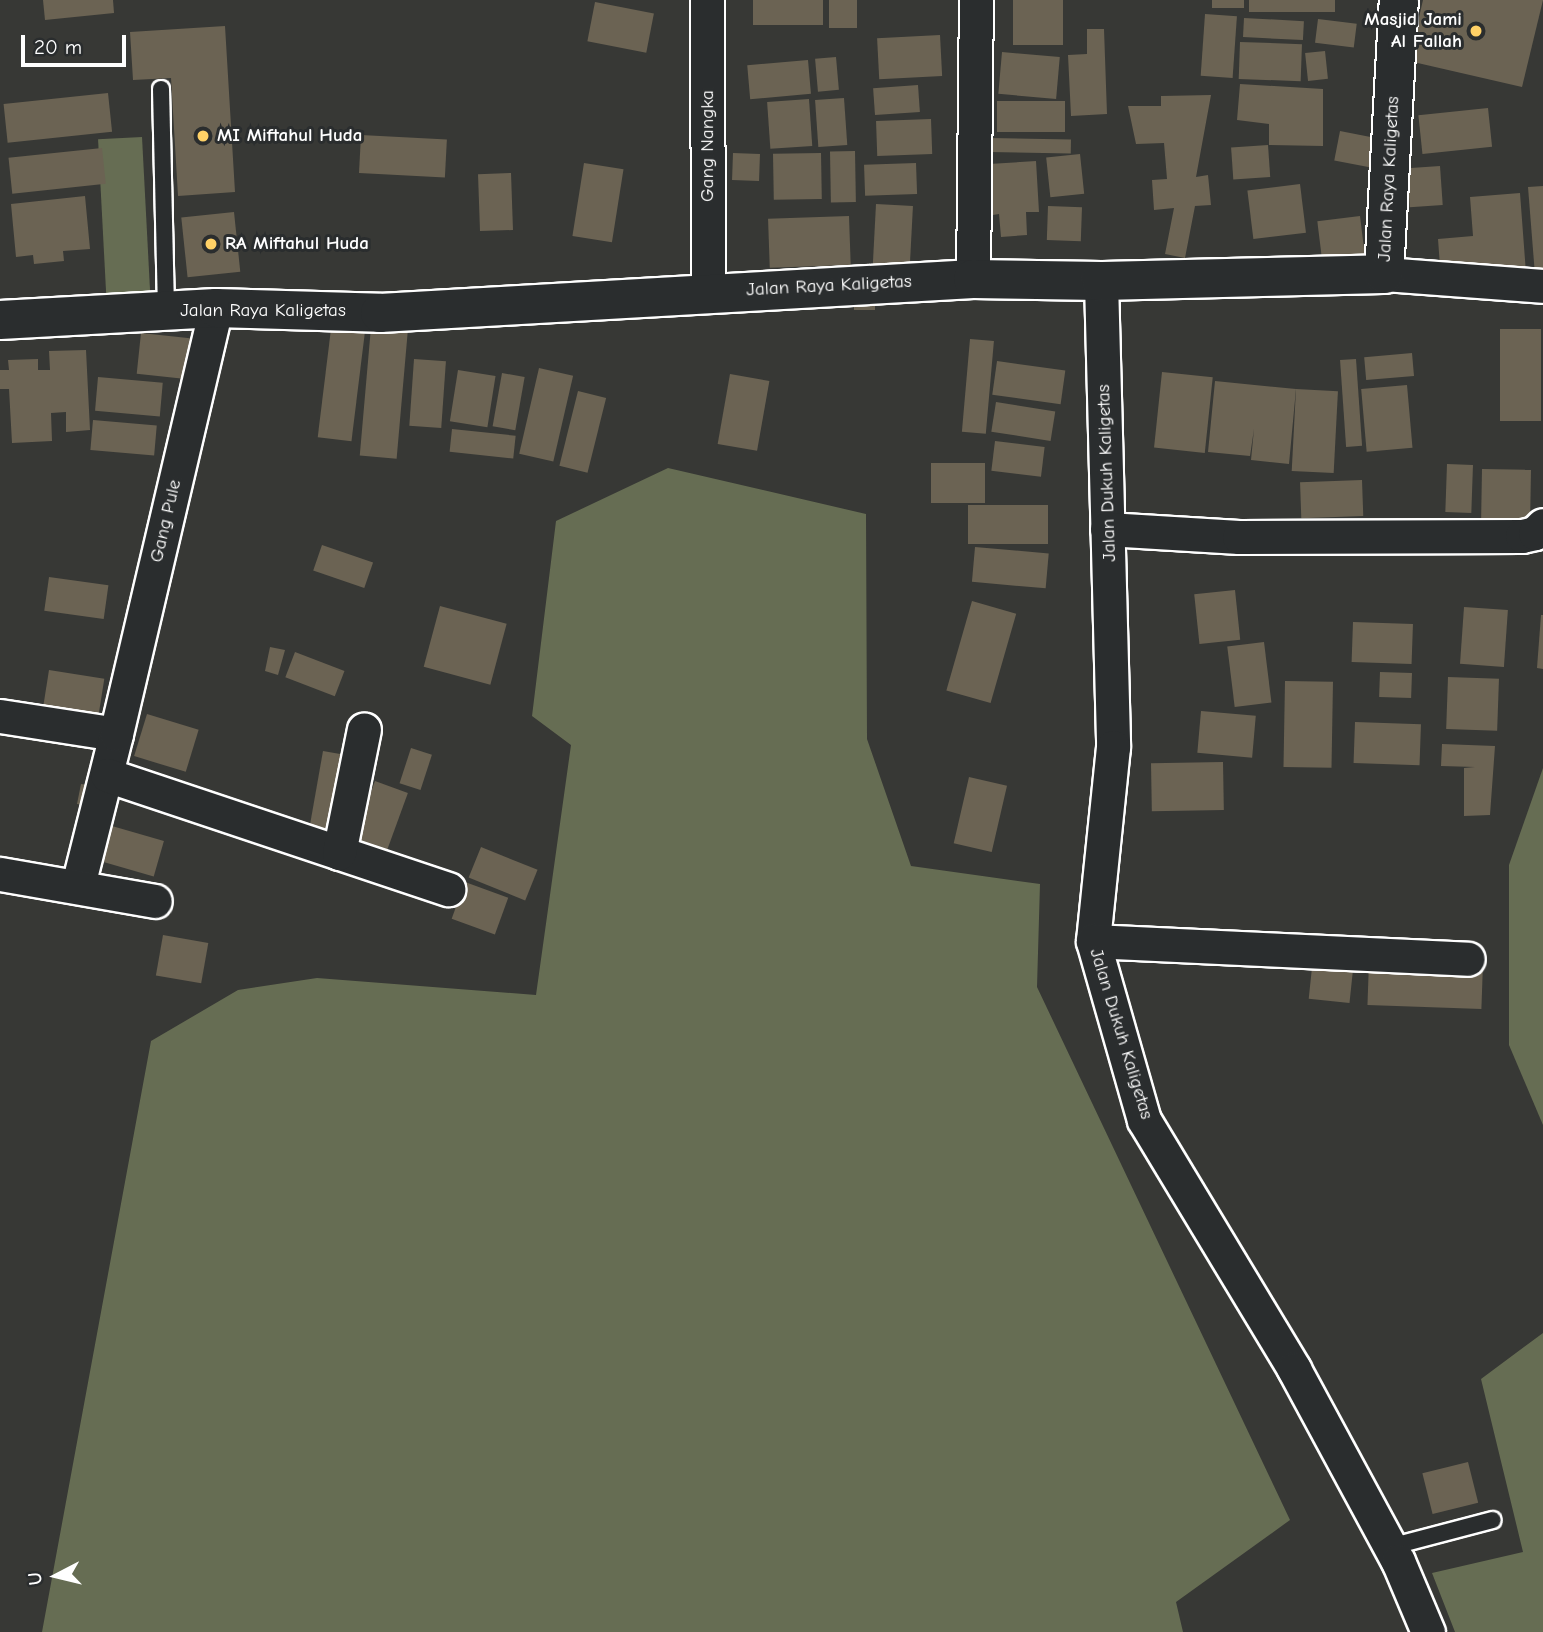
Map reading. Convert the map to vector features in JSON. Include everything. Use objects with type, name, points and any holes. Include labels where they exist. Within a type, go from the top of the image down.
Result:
[{"type":"main road","name":"Jalan Raya Kaligetas","points":[[0,320],[216,308],[380,313],[708,292],[973,279],[1101,281],[1384,274],[1399,0]]},
{"type":"street","name":"Gang Nangka","points":[[708,0],[708,292]]},
{"type":"street","points":[[973,279],[976,0]]},
{"type":"street","points":[[1384,274],[1543,286]]},
{"type":"street","name":"Jalan Dukuh Kaligetas","points":[[1101,281],[1113,747],[1093,942],[1144,1120],[1294,1369],[1390,1547],[1428,1632]]},
{"type":"street","name":"Gang Pule","points":[[78,885],[107,775],[216,308]]},
{"type":"street","points":[[1107,529],[1238,537],[1522,536],[1535,533],[1543,525]]},
{"type":"street","points":[[0,716],[116,734]]},
{"type":"street","points":[[339,853],[364,729]]},
{"type":"street","points":[[107,775],[448,890]]},
{"type":"street","points":[[0,874],[78,885],[155,901]]},
{"type":"street","points":[[1093,942],[1468,959]]},
{"type":"lane","points":[[161,89],[166,311]]},
{"type":"lane","points":[[1390,1547],[1493,1520]]},
{"type":"green space","points":[[142,137],[150,291],[106,293],[98,139]]},
{"type":"green space","points":[[668,468],[866,514],[867,739],[911,866],[1040,884],[1037,987],[1290,1520],[1176,1602],[1183,1632],[42,1632],[151,1041],[238,990],[317,978],[536,995],[571,745],[532,716],[556,521]]},
{"type":"green space","points":[[1543,768],[1543,1125],[1509,1045],[1509,865]]},
{"type":"green space","points":[[1543,1333],[1543,1632],[1455,1632],[1432,1573],[1523,1552],[1481,1379]]},
{"type":"building","points":[[43,0],[113,0],[114,13],[45,20]]},
{"type":"building","points":[[753,0],[823,0],[823,25],[753,25]]},
{"type":"building","points":[[829,0],[857,0],[857,28],[829,28]]},
{"type":"building","points":[[1013,0],[1063,0],[1063,45],[1013,45]]},
{"type":"building","points":[[1212,0],[1244,0],[1244,8],[1212,8]]},
{"type":"building","points":[[1249,0],[1335,0],[1335,12],[1249,12]]},
{"type":"building","name":"Masjid Jami Al Fallah","points":[[1423,0],[1543,0],[1522,87],[1409,61]]},
{"type":"building","points":[[595,2],[654,13],[646,53],[587,41]]},
{"type":"building","points":[[1205,14],[1237,16],[1233,78],[1201,76]]},
{"type":"building","points":[[1244,18],[1304,21],[1303,40],[1243,37]]},
{"type":"building","points":[[1318,19],[1357,24],[1354,48],[1315,43]]},
{"type":"building","name":"MI Miftahul Huda","points":[[225,26],[235,192],[178,196],[171,78],[133,80],[130,32]]},
{"type":"building","points":[[1087,29],[1104,29],[1107,114],[1071,116],[1068,55],[1087,54]]},
{"type":"building","points":[[940,35],[942,76],[879,79],[877,38]]},
{"type":"building","points":[[1240,42],[1302,44],[1301,81],[1239,79]]},
{"type":"building","points":[[1325,51],[1328,79],[1308,81],[1305,53]]},
{"type":"building","points":[[1002,52],[1060,57],[1056,99],[998,94]]},
{"type":"building","points":[[836,57],[839,90],[818,92],[815,59]]},
{"type":"building","points":[[808,60],[811,94],[750,99],[747,65]]},
{"type":"building","points":[[1240,84],[1323,89],[1323,146],[1269,145],[1269,124],[1237,120]]},
{"type":"building","points":[[918,85],[920,112],[875,115],[873,88]]},
{"type":"building","points":[[108,93],[112,132],[8,143],[4,104]]},
{"type":"building","points":[[1211,95],[1196,177],[1208,175],[1211,205],[1195,206],[1185,258],[1165,254],[1174,208],[1154,210],[1152,180],[1167,179],[1164,143],[1136,144],[1128,106],[1161,106],[1161,96]]},
{"type":"building","points":[[844,98],[847,145],[818,147],[815,100]]},
{"type":"building","points":[[809,99],[812,146],[770,149],[767,102]]},
{"type":"building","points":[[997,101],[1065,101],[1065,132],[997,132]]},
{"type":"building","points":[[1488,108],[1492,147],[1422,154],[1418,115]]},
{"type":"building","points":[[931,119],[932,154],[877,156],[876,121]]},
{"type":"building","points":[[1340,131],[1387,140],[1381,170],[1334,160]]},
{"type":"building","points":[[361,135],[447,140],[445,177],[359,173]]},
{"type":"building","points":[[990,138],[1071,139],[1071,153],[990,152]]},
{"type":"building","points":[[1268,145],[1270,177],[1233,180],[1231,148]]},
{"type":"building","points":[[102,148],[106,184],[12,194],[9,158]]},
{"type":"building","points":[[830,151],[855,151],[856,202],[831,202]]},
{"type":"building","points":[[733,153],[760,154],[759,181],[732,180]]},
{"type":"building","points":[[821,153],[822,199],[774,200],[773,154]]},
{"type":"building","points":[[1080,154],[1084,194],[1050,197],[1046,158]]},
{"type":"building","points":[[1036,161],[1039,212],[1026,212],[1027,235],[1001,237],[999,214],[993,215],[989,164]]},
{"type":"building","points":[[584,163],[624,169],[612,242],[572,236]]},
{"type":"building","points":[[916,163],[917,194],[865,196],[864,165]]},
{"type":"building","points":[[1440,166],[1443,205],[1410,207],[1407,168]]},
{"type":"building","points":[[511,173],[513,230],[480,231],[478,174]]},
{"type":"building","points":[[1300,184],[1306,233],[1253,239],[1247,190]]},
{"type":"building","points":[[1543,186],[1543,274],[1535,275],[1528,187]]},
{"type":"building","points":[[1520,193],[1526,273],[1441,280],[1438,239],[1473,236],[1470,197]]},
{"type":"building","points":[[85,196],[90,249],[63,251],[64,261],[34,264],[33,255],[16,257],[11,204]]},
{"type":"building","points":[[876,204],[913,206],[909,276],[872,274]]},
{"type":"building","points":[[1048,206],[1082,207],[1081,241],[1047,240]]},
{"type":"building","name":"RA Miftahul Huda","points":[[234,212],[240,272],[188,277],[181,218]]},
{"type":"building","points":[[849,216],[851,265],[770,268],[768,219]]},
{"type":"building","points":[[1360,216],[1365,256],[1322,261],[1317,221]]},
{"type":"building","points":[[854,288],[875,288],[875,310],[854,310]]},
{"type":"building","points":[[371,327],[408,330],[397,459],[360,456]]},
{"type":"building","points":[[331,329],[365,333],[351,441],[318,437]]},
{"type":"building","points":[[1500,329],[1541,329],[1541,421],[1500,421]]},
{"type":"building","points":[[141,333],[195,339],[190,379],[137,374]]},
{"type":"building","points":[[970,339],[994,341],[986,434],[962,432]]},
{"type":"building","points":[[86,350],[90,430],[66,432],[66,412],[51,413],[52,441],[12,443],[9,389],[0,389],[0,370],[9,370],[8,360],[38,359],[38,370],[50,370],[49,351]]},
{"type":"building","points":[[1412,353],[1414,376],[1366,380],[1364,357]]},
{"type":"building","points":[[414,359],[446,361],[441,428],[409,426]]},
{"type":"building","points":[[1356,359],[1362,446],[1346,447],[1340,360]]},
{"type":"building","points":[[997,361],[1065,371],[1061,404],[992,395]]},
{"type":"building","points":[[539,368],[573,376],[553,462],[519,454]]},
{"type":"building","points":[[458,370],[496,376],[487,427],[450,421]]},
{"type":"building","points":[[1162,372],[1213,377],[1205,453],[1154,448]]},
{"type":"building","points":[[502,373],[525,377],[515,430],[493,426]]},
{"type":"building","points":[[730,374],[769,381],[757,451],[718,444]]},
{"type":"building","points":[[98,377],[163,383],[160,417],[95,411]]},
{"type":"building","points":[[1215,381],[1296,389],[1289,464],[1251,460],[1254,429],[1250,456],[1208,452]]},
{"type":"building","points":[[1407,385],[1412,448],[1367,452],[1361,389]]},
{"type":"building","points":[[1296,389],[1338,391],[1334,473],[1292,471]]},
{"type":"building","points":[[578,391],[606,398],[588,473],[559,466]]},
{"type":"building","points":[[996,402],[1055,411],[1051,441],[991,432]]},
{"type":"building","points":[[93,420],[157,426],[154,455],[90,450]]},
{"type":"building","points":[[452,429],[516,436],[513,459],[450,452]]},
{"type":"building","points":[[995,441],[1045,447],[1041,477],[991,471]]},
{"type":"building","points":[[931,463],[985,463],[985,503],[931,503]]},
{"type":"building","points":[[1447,464],[1473,465],[1471,513],[1445,512]]},
{"type":"building","points":[[1482,469],[1531,470],[1530,524],[1481,523]]},
{"type":"building","points":[[1362,480],[1363,516],[1301,518],[1300,482]]},
{"type":"building","points":[[968,505],[1048,505],[1048,544],[968,544]]},
{"type":"building","points":[[322,545],[373,563],[364,588],[313,571]]},
{"type":"building","points":[[975,547],[1049,553],[1046,588],[972,582]]},
{"type":"building","points":[[49,577],[108,585],[104,619],[44,611]]},
{"type":"building","points":[[1235,590],[1240,640],[1199,644],[1194,594]]},
{"type":"building","points":[[972,601],[1016,614],[991,703],[946,690]]},
{"type":"building","points":[[440,606],[507,624],[490,685],[424,667]]},
{"type":"building","points":[[1464,607],[1508,610],[1504,667],[1460,664]]},
{"type":"building","points":[[1543,615],[1543,669],[1537,668]]},
{"type":"building","points":[[1353,622],[1413,624],[1412,664],[1352,662]]},
{"type":"building","points":[[1264,642],[1271,703],[1235,707],[1227,647]]},
{"type":"building","points":[[270,647],[285,650],[278,675],[265,671]]},
{"type":"building","points":[[295,652],[344,671],[335,696],[285,677]]},
{"type":"building","points":[[49,670],[104,679],[97,727],[41,718]]},
{"type":"building","points":[[1380,672],[1412,673],[1411,698],[1379,697]]},
{"type":"building","points":[[1448,677],[1499,679],[1497,731],[1446,729]]},
{"type":"building","points":[[1285,681],[1333,682],[1331,768],[1283,767]]},
{"type":"building","points":[[1201,711],[1256,716],[1252,758],[1197,753]]},
{"type":"building","points":[[147,714],[199,730],[186,772],[134,756]]},
{"type":"building","points":[[1355,722],[1421,724],[1420,765],[1354,763]]},
{"type":"building","points":[[1442,744],[1495,746],[1490,815],[1464,816],[1464,768],[1475,767],[1441,766]]},
{"type":"building","points":[[411,748],[432,755],[420,790],[400,783]]},
{"type":"building","points":[[323,751],[352,756],[337,838],[309,833]]},
{"type":"building","points":[[1223,762],[1224,810],[1152,811],[1151,763]]},
{"type":"building","points":[[969,777],[1007,786],[992,852],[954,843]]},
{"type":"building","points":[[375,781],[408,793],[385,855],[352,843]]},
{"type":"building","points":[[81,784],[96,786],[91,806],[77,804]]},
{"type":"building","points":[[112,826],[164,841],[154,876],[102,862]]},
{"type":"building","points":[[481,847],[538,870],[525,900],[469,878]]},
{"type":"building","points":[[465,882],[508,898],[495,934],[452,919]]},
{"type":"building","points":[[163,935],[208,943],[201,983],[156,975]]},
{"type":"building","points":[[1313,958],[1354,962],[1349,1003],[1309,999]]},
{"type":"building","points":[[1369,961],[1483,965],[1481,1009],[1367,1005]]},
{"type":"building","points":[[1468,1462],[1478,1503],[1433,1514],[1422,1473]]},
{"type":"place","name":"Masjid Jami Al Fallah","points":[[1476,31]]},
{"type":"place","name":"MI Miftahul Huda","points":[[203,136]]},
{"type":"place","name":"RA Miftahul Huda","points":[[211,244]]}]
